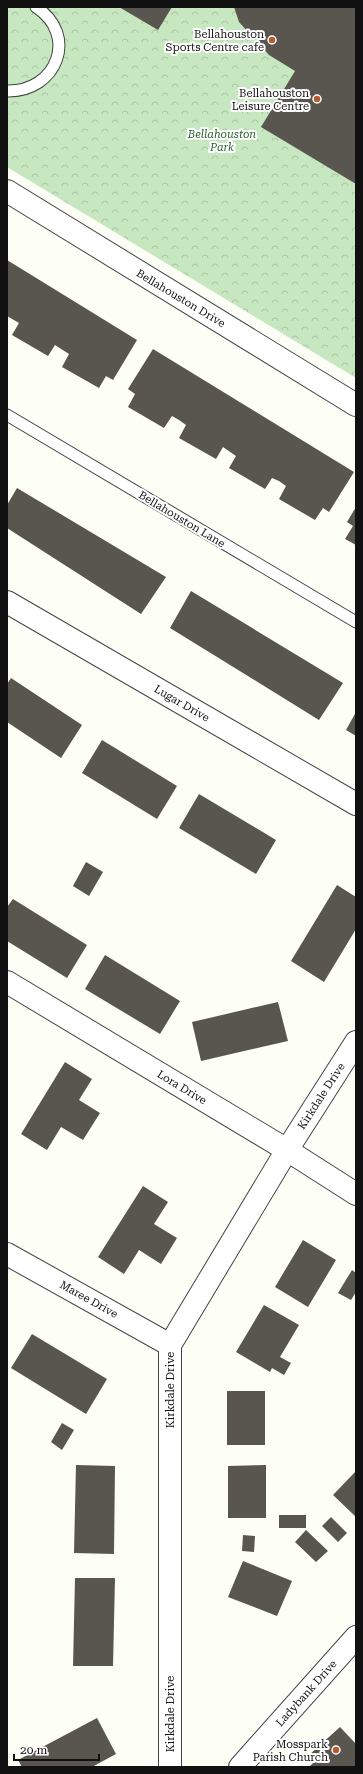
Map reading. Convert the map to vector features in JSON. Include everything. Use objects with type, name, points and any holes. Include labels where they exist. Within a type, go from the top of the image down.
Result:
[{"type":"street","name":"Bellahouston Drive","points":[[7,192],[356,405]]},
{"type":"street","name":"Lugar Drive","points":[[7,602],[356,804]]},
{"type":"street","name":"Lora Drive","points":[[7,982],[287,1150],[356,1194]]},
{"type":"street","name":"Kirkdale Drive","points":[[170,1767],[170,1345],[287,1150],[356,1042]]},
{"type":"street","name":"Maree Drive","points":[[7,1254],[170,1345]]},
{"type":"street","name":"Ladybank Drive","points":[[240,1767],[356,1637]]},
{"type":"lane","points":[[7,91],[20,91],[45,79],[56,62],[59,48],[57,33],[46,14],[36,7]]},
{"type":"lane","name":"Bellahouston Lane","points":[[7,415],[356,622]]},
{"type":"green space","name":"Bellahouston Park","points":[[7,7],[356,7],[356,378],[7,167]]},
{"type":"building","points":[[119,7],[172,7],[158,30]]},
{"type":"building","name":"Bellahouston Leisure Centre","points":[[234,7],[356,7],[356,184],[261,127],[295,71],[269,55],[239,22]]},
{"type":"building","points":[[7,260],[137,340],[113,380],[106,376],[99,388],[62,367],[69,354],[55,345],[48,356],[12,335],[19,323],[7,316]]},
{"type":"building","points":[[153,349],[354,472],[329,512],[323,508],[315,520],[279,499],[286,486],[279,481],[272,478],[265,489],[229,468],[236,456],[223,447],[216,459],[179,438],[186,425],[179,420],[172,416],[164,428],[128,407],[135,394],[128,389]]},
{"type":"building","points":[[17,488],[166,577],[141,614],[7,528],[7,505]]},
{"type":"building","points":[[356,507],[356,545],[345,539],[353,526],[347,522]]},
{"type":"building","points":[[191,591],[343,683],[319,720],[170,628]]},
{"type":"building","points":[[11,678],[82,725],[61,758],[7,722],[7,684]]},
{"type":"building","points":[[356,712],[356,736],[346,730]]},
{"type":"building","points":[[102,740],[177,786],[157,819],[82,773]]},
{"type":"building","points":[[199,794],[276,840],[256,874],[179,828]]},
{"type":"building","points":[[86,862],[103,872],[89,896],[73,886]]},
{"type":"building","points":[[337,885],[356,897],[356,929],[324,982],[291,961]]},
{"type":"building","points":[[13,899],[87,945],[67,978],[7,941],[7,907]]},
{"type":"building","points":[[105,955],[180,1001],[160,1034],[85,989]]},
{"type":"building","points":[[278,1002],[288,1041],[201,1061],[192,1022]]},
{"type":"building","points":[[65,1062],[92,1079],[79,1100],[100,1113],[83,1140],[61,1127],[47,1150],[21,1134]]},
{"type":"building","points":[[143,1186],[168,1202],[154,1224],[177,1238],[161,1264],[139,1250],[124,1274],[98,1257]]},
{"type":"building","points":[[303,1240],[336,1260],[308,1307],[275,1287]]},
{"type":"building","points":[[352,1270],[356,1273],[356,1292],[351,1300],[338,1293]]},
{"type":"building","points":[[264,1305],[299,1325],[280,1357],[291,1363],[284,1375],[272,1368],[270,1372],[236,1352]]},
{"type":"building","points":[[32,1334],[107,1379],[86,1414],[11,1368]]},
{"type":"building","points":[[227,1391],[265,1391],[265,1445],[227,1445]]},
{"type":"building","points":[[62,1423],[74,1430],[62,1450],[51,1442]]},
{"type":"building","points":[[76,1465],[115,1466],[114,1554],[74,1553]]},
{"type":"building","points":[[266,1465],[266,1518],[228,1518],[228,1466]]},
{"type":"building","points":[[356,1471],[356,1517],[333,1495]]},
{"type":"building","points":[[279,1515],[306,1515],[306,1528],[279,1528]]},
{"type":"building","points":[[331,1517],[347,1533],[338,1542],[322,1526]]},
{"type":"building","points":[[306,1530],[328,1551],[316,1562],[295,1542]]},
{"type":"building","points":[[243,1535],[255,1536],[254,1552],[242,1551]]},
{"type":"building","points":[[243,1561],[292,1581],[277,1616],[228,1597]]},
{"type":"building","points":[[75,1578],[115,1578],[113,1666],[73,1666]]},
{"type":"building","points":[[97,1718],[116,1754],[92,1767],[22,1767],[18,1760]]},
{"type":"building","name":"Mosspark Parish Church","points":[[340,1727],[356,1744],[356,1767],[309,1767],[315,1761],[309,1755]]},
{"type":"place","name":"Bellahouston Sports Centre cafe","points":[[272,40]]},
{"type":"place","name":"Bellahouston Leisure Centre","points":[[317,99]]},
{"type":"place","name":"Mosspark Parish Church","points":[[336,1750]]}]
